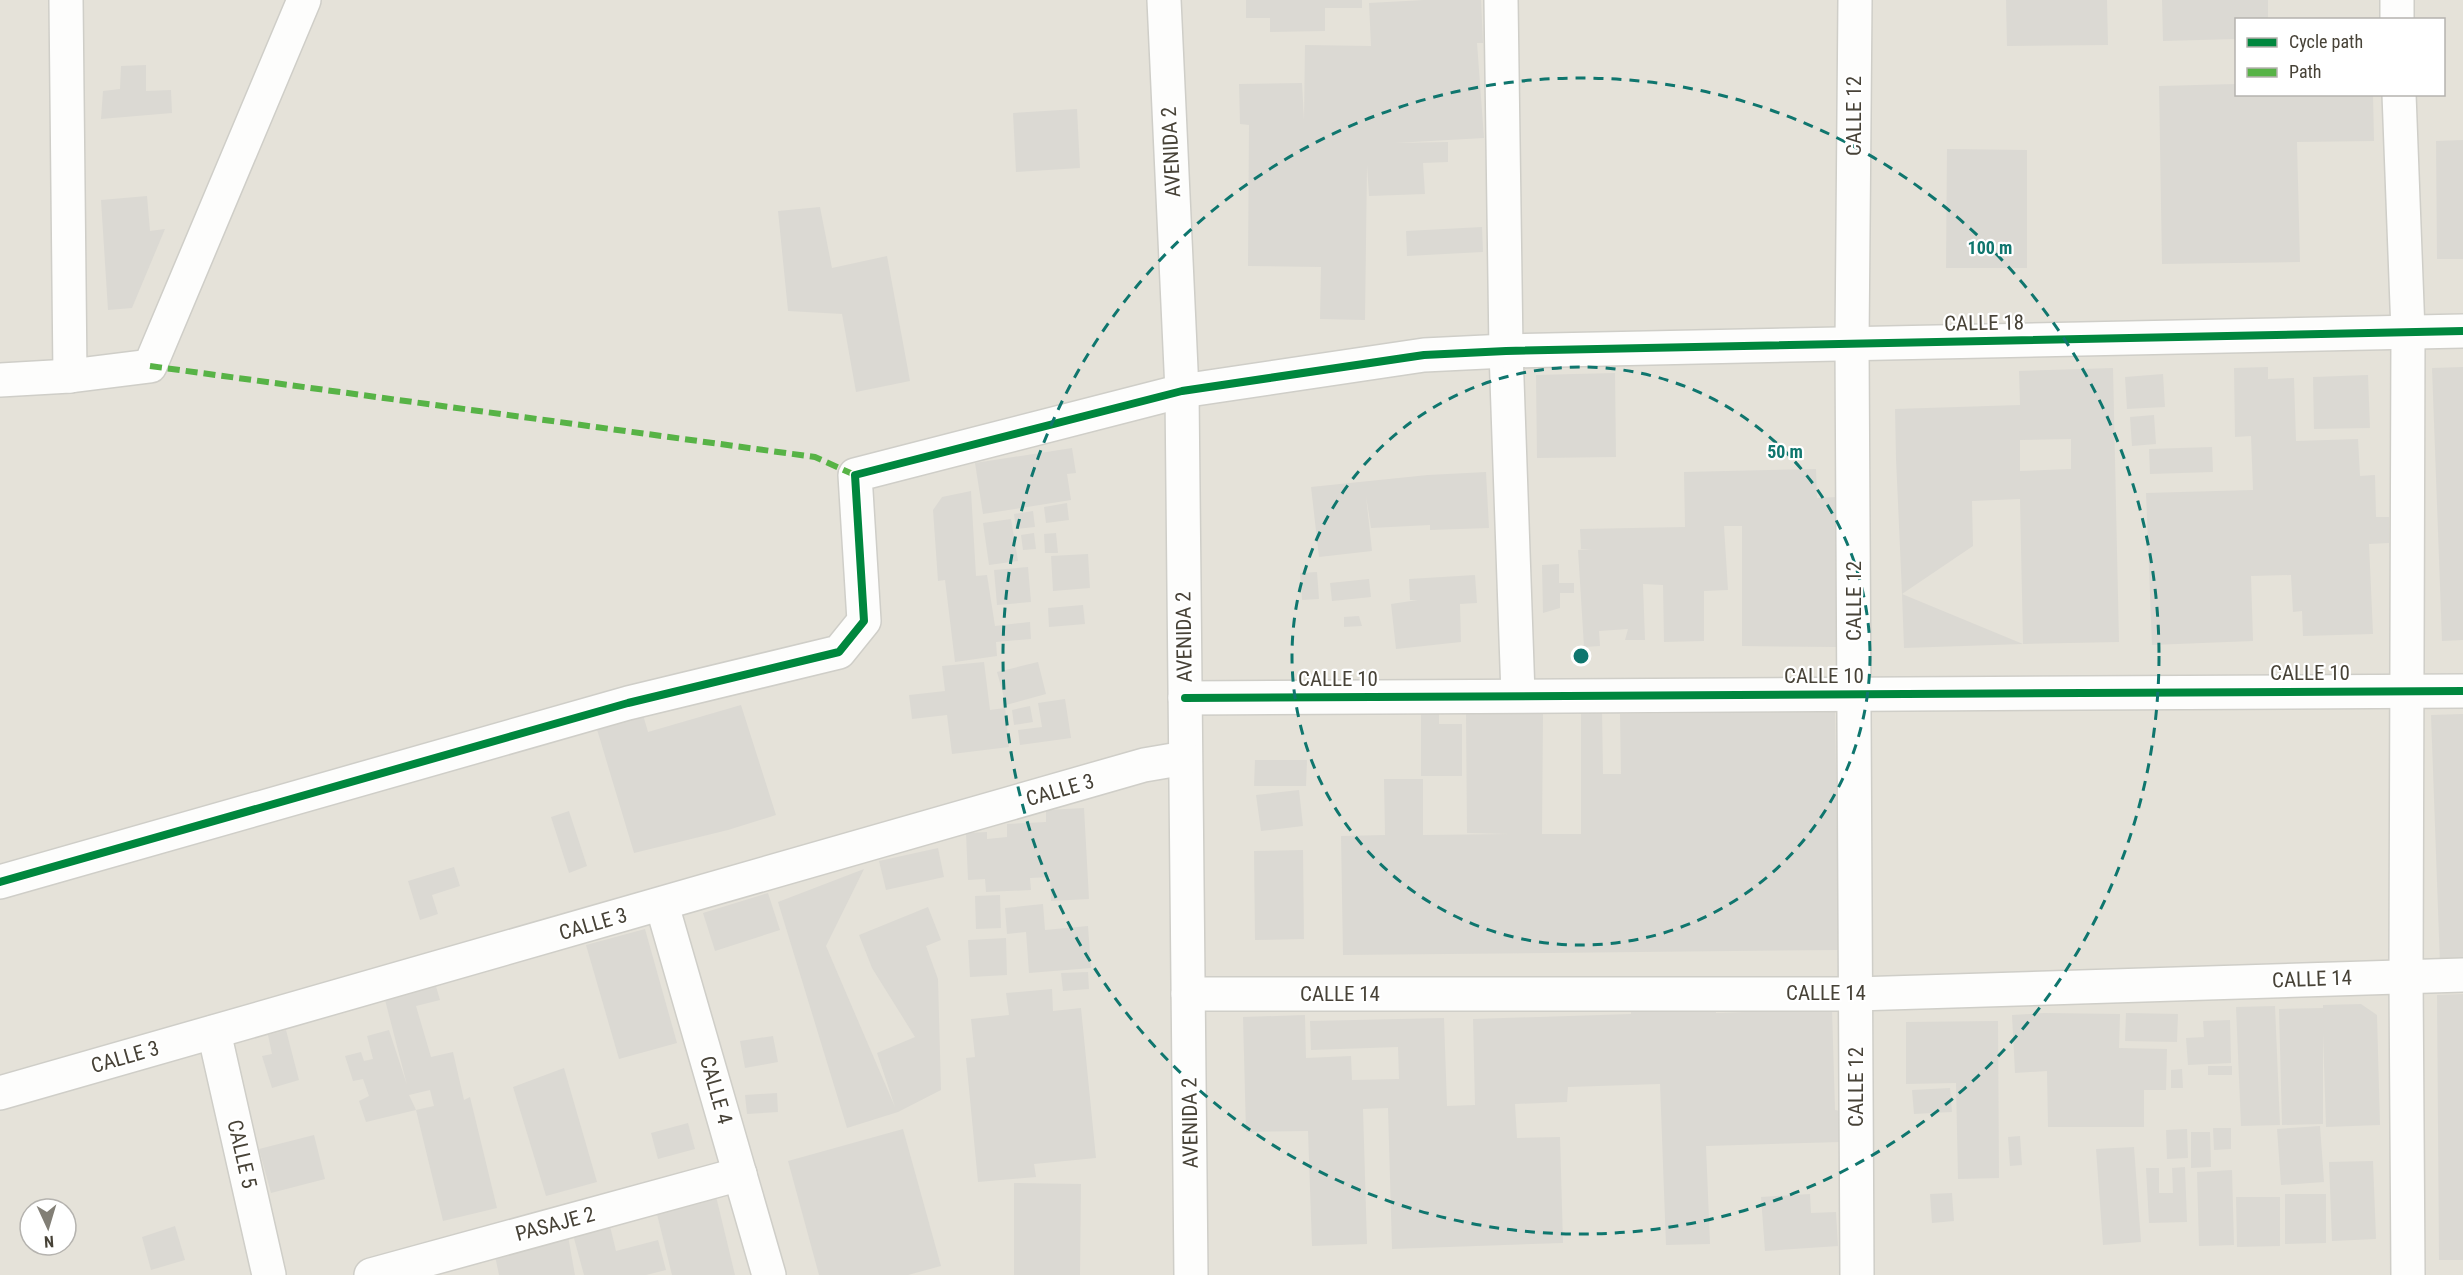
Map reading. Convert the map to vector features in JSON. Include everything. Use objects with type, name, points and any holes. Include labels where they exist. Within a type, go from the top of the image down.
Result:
[{"type":"street","points":[[66,0],[70,375]]},
{"type":"street","points":[[0,380],[150,366],[304,0]]},
{"type":"street","name":"AVENIDA 2","points":[[1164,0],[1182,391],[1191,1275]]},
{"type":"street","points":[[1501,0],[1506,351],[1518,695]]},
{"type":"street","name":"CALLE 12","points":[[1855,0],[1852,344],[1857,1275]]},
{"type":"street","points":[[2397,0],[2397,18]]},
{"type":"street","points":[[2399,96],[2408,332],[2406,976],[2408,1275]]},
{"type":"street","name":"CALLE 18","points":[[0,882],[628,702],[839,652],[864,621],[855,475],[1182,391],[1424,355],[1506,351],[2463,331]]},
{"type":"street","name":"CALLE 10","points":[[1185,698],[2463,691]]},
{"type":"street","name":"CALLE 3","points":[[0,1093],[1144,765],[1185,758]]},
{"type":"street","name":"CALLE 4","points":[[662,904],[769,1275]]},
{"type":"street","name":"CALLE 14","points":[[1188,994],[1856,994],[2463,975]]},
{"type":"street","name":"CALLE 5","points":[[214,1032],[269,1275]]},
{"type":"street","name":"PASAJE 2","points":[[371,1275],[740,1173]]},
{"type":"shaded area","points":[[0,0],[2463,0],[2463,1275],[0,1275]]},
{"type":"building","points":[[1246,0],[1362,0],[1362,8],[1325,8],[1325,31],[1270,32],[1270,18],[1246,18]]},
{"type":"building","points":[[1481,0],[1483,43],[1477,43],[1484,138],[1395,143],[1448,142],[1448,162],[1423,163],[1425,194],[1369,196],[1367,165],[1365,320],[1320,319],[1321,267],[1248,266],[1249,125],[1240,124],[1239,84],[1302,83],[1304,120],[1305,45],[1371,46],[1369,3]]},
{"type":"building","points":[[2006,0],[2107,0],[2108,45],[2007,46]]},
{"type":"building","points":[[2162,0],[2268,0],[2268,18],[2235,18],[2235,39],[2163,41]]},
{"type":"building","points":[[146,65],[146,91],[171,90],[172,113],[101,119],[103,91],[120,89],[121,66]]},
{"type":"building","points":[[2235,84],[2235,96],[2373,96],[2374,141],[2297,142],[2300,262],[2162,264],[2159,86]]},
{"type":"building","points":[[1077,109],[1080,168],[1016,172],[1013,113]]},
{"type":"building","points":[[2463,140],[2463,259],[2437,259],[2436,141]]},
{"type":"building","points":[[1947,149],[2027,150],[2027,268],[1946,268]]},
{"type":"building","points":[[147,196],[150,231],[165,229],[132,308],[108,310],[101,200]]},
{"type":"building","points":[[820,207],[832,268],[887,256],[910,381],[856,392],[842,314],[788,311],[778,211]]},
{"type":"building","points":[[1482,227],[1483,252],[1407,256],[1406,231]]},
{"type":"building","points":[[2268,367],[2268,379],[2294,378],[2296,441],[2358,439],[2360,476],[2375,475],[2376,517],[2389,517],[2389,543],[2369,544],[2373,634],[2303,636],[2302,611],[2293,612],[2291,575],[2251,576],[2253,641],[2152,645],[2146,493],[2253,490],[2251,436],[2235,437],[2234,368]]},
{"type":"building","points":[[2463,367],[2463,640],[2442,641],[2432,368]]},
{"type":"building","points":[[2113,368],[2119,642],[2023,644],[2020,499],[1972,501],[1973,546],[1902,594],[1895,409],[2020,405],[2019,371]],"holes":[[[2071,439],[2071,469],[2020,471],[2020,440]]]},
{"type":"building","points":[[1615,373],[1616,457],[1537,458],[1536,375]]},
{"type":"building","points":[[2163,374],[2165,407],[2127,409],[2125,377]]},
{"type":"building","points":[[2368,375],[2370,428],[2314,429],[2313,377]]},
{"type":"building","points":[[2154,415],[2156,444],[2132,446],[2130,417]]},
{"type":"building","points":[[2212,447],[2213,472],[2150,474],[2149,449]]},
{"type":"building","points":[[1072,448],[1076,473],[1067,474],[1071,500],[983,514],[975,463]]},
{"type":"building","points":[[1816,469],[1817,498],[1837,497],[1836,647],[1742,646],[1742,526],[1724,526],[1728,590],[1704,591],[1704,641],[1664,642],[1663,585],[1643,584],[1645,640],[1625,640],[1628,629],[1599,631],[1600,646],[1584,647],[1578,550],[1593,549],[1581,549],[1580,529],[1685,527],[1684,472]]},
{"type":"building","points":[[1486,472],[1489,528],[1430,530],[1430,525],[1371,528],[1366,496],[1372,551],[1319,557],[1311,487],[1428,475]]},
{"type":"building","points":[[971,491],[976,576],[987,575],[995,626],[1030,622],[1031,639],[996,642],[997,656],[955,662],[945,580],[938,581],[933,510],[942,497]]},
{"type":"building","points":[[1067,503],[1069,520],[1046,523],[1044,507]]},
{"type":"building","points":[[1033,511],[1035,527],[1016,529],[1014,514]]},
{"type":"building","points":[[1011,519],[1018,561],[989,565],[983,523]]},
{"type":"building","points":[[1034,533],[1036,549],[1023,550],[1021,535]]},
{"type":"building","points":[[1056,533],[1058,553],[1045,553],[1044,534]]},
{"type":"building","points":[[1088,554],[1090,588],[1053,591],[1051,556]]},
{"type":"building","points":[[1559,564],[1559,583],[1574,583],[1574,593],[1560,593],[1560,608],[1543,613],[1542,565]]},
{"type":"building","points":[[1028,567],[1031,602],[997,605],[994,570]]},
{"type":"building","points":[[1317,572],[1319,599],[1302,600],[1300,573]]},
{"type":"building","points":[[1475,575],[1477,603],[1460,604],[1461,642],[1396,649],[1391,604],[1418,600],[1410,600],[1409,579]]},
{"type":"building","points":[[1369,579],[1371,597],[1332,601],[1330,583]]},
{"type":"building","points":[[1902,594],[2023,644],[1904,648]]},
{"type":"building","points":[[1083,605],[1085,624],[1049,627],[1048,608]]},
{"type":"building","points":[[1359,616],[1362,626],[1344,627],[1344,617]]},
{"type":"building","points":[[984,662],[990,710],[1005,708],[1009,747],[952,754],[947,715],[912,719],[909,695],[945,691],[942,666]]},
{"type":"building","points":[[1038,662],[1046,694],[1006,705],[997,672]]},
{"type":"building","points":[[1065,699],[1071,738],[1020,745],[1018,730],[1042,727],[1038,703]]},
{"type":"building","points":[[639,701],[648,732],[741,705],[776,815],[728,830],[634,853],[593,716]]},
{"type":"building","points":[[1030,706],[1033,722],[1014,725],[1012,710]]},
{"type":"building","points":[[1602,708],[1603,774],[1621,774],[1620,714],[1835,712],[1839,950],[1343,955],[1341,836],[1385,835],[1384,779],[1423,779],[1423,835],[1509,834],[1467,833],[1466,714],[1543,713],[1542,834],[1581,834],[1581,709]]},
{"type":"building","points":[[1421,714],[1439,714],[1439,724],[1462,724],[1462,776],[1421,776]]},
{"type":"building","points":[[2463,714],[2463,964],[2440,965],[2431,715]]},
{"type":"building","points":[[1255,760],[1307,760],[1306,786],[1254,786]]},
{"type":"building","points":[[1299,790],[1303,826],[1261,831],[1256,795]]},
{"type":"building","points":[[1084,808],[1089,899],[1051,901],[1050,877],[1030,878],[1031,890],[986,892],[985,879],[968,880],[966,833],[987,832],[987,839],[1007,837],[1007,824],[1046,822],[1046,810]]},
{"type":"building","points":[[569,811],[587,866],[569,873],[551,817]]},
{"type":"building","points":[[938,848],[944,877],[886,890],[879,861]]},
{"type":"building","points":[[1303,850],[1304,939],[1255,940],[1254,851]]},
{"type":"building","points":[[454,867],[460,886],[432,895],[438,914],[420,920],[408,881]]},
{"type":"building","points":[[864,869],[826,946],[895,1107],[877,1053],[915,1037],[872,968],[859,935],[928,907],[941,940],[926,946],[938,979],[941,1090],[898,1112],[847,1128],[778,902]]},
{"type":"building","points":[[768,893],[780,930],[715,951],[703,913]]},
{"type":"building","points":[[1000,895],[1001,928],[976,929],[975,896]]},
{"type":"building","points":[[1043,904],[1045,930],[1088,926],[1091,968],[1029,973],[1026,932],[1007,934],[1005,908]]},
{"type":"building","points":[[645,929],[677,1043],[619,1059],[586,945]]},
{"type":"building","points":[[1006,938],[1007,975],[970,977],[968,940]]},
{"type":"building","points":[[1088,972],[1089,989],[1063,991],[1061,973]]},
{"type":"building","points":[[435,983],[440,1000],[416,1006],[431,1057],[453,1052],[464,1100],[470,1097],[497,1208],[443,1221],[416,1110],[366,1122],[359,1101],[369,1096],[363,1079],[353,1081],[345,1056],[361,1052],[364,1061],[373,1059],[367,1036],[389,1030],[407,1085],[384,996]],"holes":[[[430,1090],[434,1106],[416,1110],[409,1095]]]},
{"type":"building","points":[[1052,989],[1053,1011],[1081,1008],[1096,1158],[1034,1164],[1036,1177],[978,1182],[966,1058],[975,1057],[971,1019],[1009,1015],[1006,993]]},
{"type":"building","points":[[2463,994],[2463,1260],[2439,1260],[2437,995]]},
{"type":"building","points":[[2361,1004],[2377,1015],[2380,1125],[2326,1127],[2323,1033],[2323,1124],[2282,1125],[2279,1009]]},
{"type":"building","points":[[1715,1006],[1716,1013],[1832,1009],[1835,1110],[1840,1111],[1841,1142],[1706,1146],[1710,1244],[1666,1245],[1660,1084],[1568,1087],[1567,1102],[1515,1104],[1517,1138],[1560,1137],[1563,1243],[1392,1249],[1388,1108],[1363,1109],[1367,1244],[1312,1246],[1308,1131],[1246,1132],[1243,1017],[1305,1015],[1306,1058],[1351,1056],[1352,1080],[1399,1079],[1398,1047],[1311,1050],[1310,1021],[1444,1018],[1447,1106],[1475,1105],[1473,1019],[1631,1014],[1631,1008]]},
{"type":"building","points":[[2275,1006],[2280,1125],[2241,1126],[2236,1007]]},
{"type":"building","points":[[2126,1013],[2178,1014],[2177,1042],[2125,1041]]},
{"type":"building","points":[[2120,1014],[2119,1048],[2167,1049],[2166,1090],[2144,1090],[2144,1127],[2048,1127],[2047,1071],[2015,1073],[2012,1015]]},
{"type":"building","points":[[2230,1020],[2231,1063],[2188,1065],[2186,1038],[2204,1037],[2203,1021]]},
{"type":"building","points":[[1998,1021],[1999,1178],[1958,1179],[1956,1083],[1906,1084],[1906,1022]]},
{"type":"building","points":[[286,1030],[299,1080],[272,1088],[262,1056],[272,1054],[268,1035]]},
{"type":"building","points":[[773,1036],[778,1062],[745,1068],[740,1041]]},
{"type":"building","points":[[2208,1066],[2232,1066],[2232,1075],[2208,1075]]},
{"type":"building","points":[[564,1068],[597,1182],[546,1196],[513,1087]]},
{"type":"building","points":[[2182,1069],[2183,1088],[2171,1088],[2171,1070]]},
{"type":"building","points":[[1950,1088],[1952,1112],[1914,1114],[1912,1090]]},
{"type":"building","points":[[777,1093],[778,1112],[747,1114],[745,1095]]},
{"type":"building","points":[[688,1123],[695,1149],[658,1159],[651,1133]]},
{"type":"building","points":[[2320,1126],[2324,1182],[2281,1185],[2277,1129]]},
{"type":"building","points":[[2213,1128],[2231,1128],[2231,1149],[2214,1150]]},
{"type":"building","points":[[903,1129],[941,1266],[908,1275],[819,1275],[788,1161]]},
{"type":"building","points":[[2187,1129],[2188,1158],[2167,1159],[2166,1130]]},
{"type":"building","points":[[2191,1132],[2210,1132],[2211,1167],[2191,1168]]},
{"type":"building","points":[[314,1135],[325,1179],[271,1193],[259,1149]]},
{"type":"building","points":[[2020,1136],[2022,1165],[2010,1166],[2008,1137]]},
{"type":"building","points":[[2134,1147],[2141,1242],[2103,1245],[2096,1149]]},
{"type":"building","points":[[2373,1161],[2376,1239],[2332,1241],[2329,1162]]},
{"type":"building","points":[[2185,1167],[2187,1222],[2149,1223],[2146,1168],[2159,1168],[2159,1193],[2173,1193],[2172,1168]]},
{"type":"building","points":[[2232,1170],[2234,1245],[2199,1246],[2197,1172]]},
{"type":"building","points":[[1014,1183],[1081,1184],[1080,1275],[1014,1275]]},
{"type":"building","points":[[715,1192],[735,1275],[672,1275],[655,1206]]},
{"type":"building","points":[[1952,1193],[1954,1221],[1932,1223],[1930,1194]]},
{"type":"building","points":[[1810,1194],[1811,1213],[1836,1212],[1838,1246],[1765,1251],[1761,1197]]},
{"type":"building","points":[[2285,1194],[2326,1194],[2326,1243],[2285,1244]]},
{"type":"building","points":[[2236,1197],[2280,1197],[2280,1246],[2237,1247]]},
{"type":"building","points":[[609,1222],[616,1251],[658,1240],[666,1270],[646,1275],[584,1275],[572,1231]]},
{"type":"building","points":[[175,1226],[185,1260],[151,1270],[142,1237]]},
{"type":"building","points":[[568,1236],[575,1275],[499,1275],[494,1251]]},
{"type":"marked path","points":[[150,366],[815,457],[855,475]]},
{"type":"cycle path","points":[[0,882],[628,703],[839,652],[864,621],[855,475],[1182,391],[1424,355],[1506,351],[2463,331]]},
{"type":"cycle path","points":[[1185,698],[2463,691]]}]
